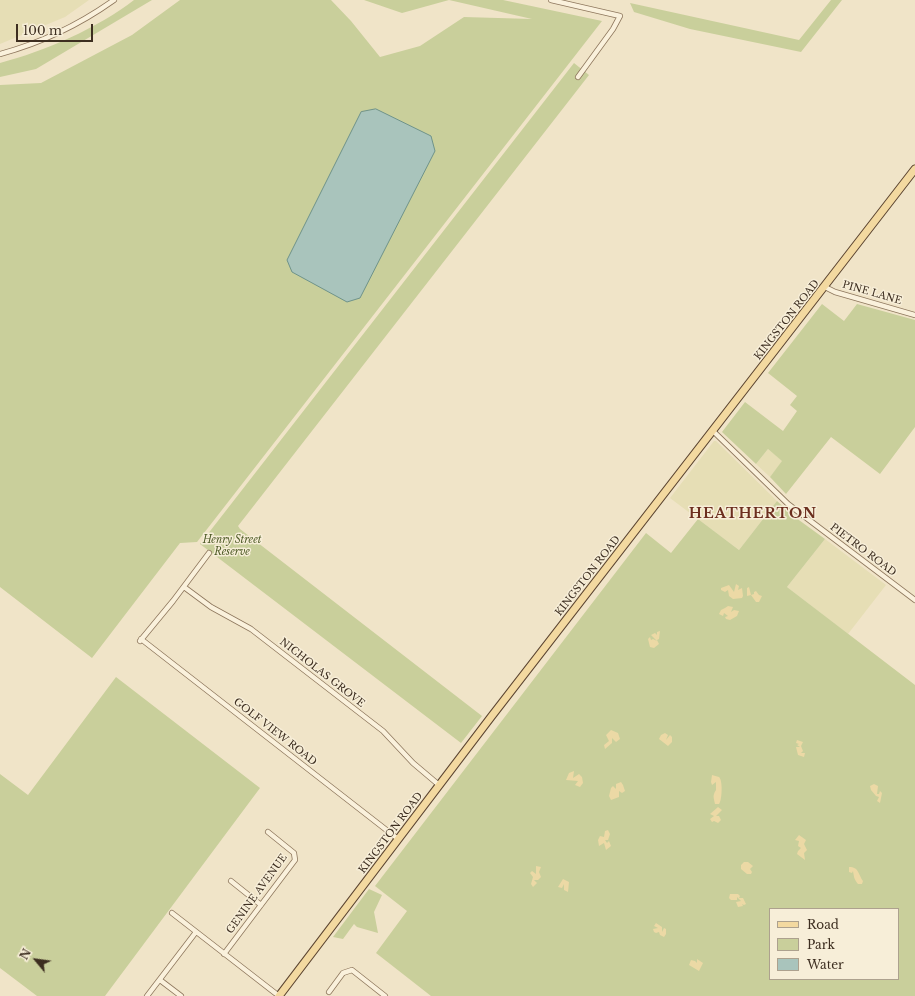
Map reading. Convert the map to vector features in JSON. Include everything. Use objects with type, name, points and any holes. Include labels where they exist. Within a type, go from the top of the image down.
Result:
[{"type":"main road","name":"KINGSTON ROAD","points":[[279,996],[398,839],[915,169]]},
{"type":"street","points":[[0,54],[31,44],[71,27],[114,0]]},
{"type":"street","points":[[551,0],[620,16],[613,29],[578,76]]},
{"type":"street","name":"PINE LANE","points":[[825,287],[835,292],[915,315]]},
{"type":"street","name":"PIETRO ROAD","points":[[713,431],[788,504],[915,600]]},
{"type":"street","points":[[184,587],[209,553]]},
{"type":"street","name":"NICHOLAS GROVE","points":[[184,587],[211,607],[251,629],[383,731],[413,763],[440,785]]},
{"type":"street","name":"GOLF VIEW ROAD","points":[[184,587],[141,640],[398,839]]},
{"type":"street","name":"GENINE AVENUE","points":[[224,954],[294,861],[296,856],[293,851],[268,832]]},
{"type":"street","points":[[231,881],[261,905]]},
{"type":"street","points":[[172,913],[279,996]]},
{"type":"street","points":[[148,996],[196,932]]},
{"type":"street","points":[[329,992],[343,973],[352,970],[385,996]]},
{"type":"street","points":[[160,980],[181,996]]},
{"type":"shaded area","points":[[0,0],[89,0],[65,17],[0,44]]},
{"type":"shaded area","points":[[714,441],[716,441],[777,501],[739,550],[670,498]]},
{"type":"shaded area","points":[[768,449],[783,461],[770,477],[756,464]]},
{"type":"shaded area","points":[[825,539],[886,585],[848,634],[787,587]]},
{"type":"green space","points":[[134,0],[152,0],[36,69],[0,77],[0,63],[35,52],[70,38],[104,20]]},
{"type":"green space","points":[[180,0],[331,0],[351,21],[380,57],[420,46],[464,17],[532,19],[449,0],[503,0],[602,21],[197,542],[180,543],[92,658],[0,587],[0,85],[41,83],[132,35]]},
{"type":"green space","points":[[364,0],[449,0],[402,13]]},
{"type":"green space","points":[[831,0],[842,0],[801,52],[690,29],[634,12],[630,3],[799,40]]},
{"type":"green space","name":"Henry Street Reserve","points":[[574,63],[589,75],[238,526],[482,716],[461,743],[200,544]]},
{"type":"green space","points":[[822,304],[844,321],[857,304],[915,320],[915,427],[880,474],[831,437],[786,494],[770,477],[782,461],[768,449],[756,464],[722,432],[745,402],[783,431],[797,411],[790,405],[797,396],[768,373]]},
{"type":"green space","points":[[777,501],[792,515],[825,539],[787,587],[915,685],[915,996],[431,996],[376,953],[407,911],[375,886],[646,533],[671,553],[698,519],[739,550]]},
{"type":"green space","points":[[116,677],[260,788],[105,996],[37,996],[0,968],[0,774],[28,795]]},
{"type":"green space","points":[[369,889],[382,895],[374,912],[378,933],[357,927],[354,924],[343,939],[333,937]]},
{"type":"sand","points":[[736,584],[739,586],[738,590],[742,588],[742,598],[733,599],[729,596],[728,590],[725,592],[721,590],[721,588],[729,585],[734,592]]},
{"type":"sand","points":[[749,587],[751,595],[747,596],[747,588]]},
{"type":"sand","points":[[756,591],[762,596],[759,602],[756,602],[751,595]]},
{"type":"sand","points":[[728,606],[733,607],[731,612],[734,610],[739,611],[737,616],[730,620],[726,619],[725,617],[728,616],[724,613],[723,616],[719,614],[721,610]]},
{"type":"sand","points":[[660,631],[659,639],[657,640],[659,644],[654,648],[650,647],[648,639],[650,637],[651,640],[653,639],[657,641],[651,635],[655,633],[657,635],[657,632]]},
{"type":"sand","points":[[611,730],[618,733],[620,739],[616,742],[612,738],[612,743],[605,749],[604,745],[609,741],[606,735]]},
{"type":"sand","points":[[665,733],[668,735],[666,740],[670,735],[672,737],[672,742],[668,746],[659,739],[661,735]]},
{"type":"sand","points":[[797,740],[803,742],[801,746],[803,751],[801,753],[805,753],[804,757],[798,755],[796,747],[800,747],[797,745],[799,744],[796,743]]},
{"type":"sand","points":[[574,771],[573,778],[579,774],[582,777],[583,783],[580,787],[575,785],[578,781],[566,780],[569,773]]},
{"type":"sand","points":[[712,775],[719,777],[722,786],[719,804],[715,804],[714,795],[716,790],[716,782],[712,785]]},
{"type":"sand","points":[[621,782],[625,791],[622,793],[619,791],[619,797],[611,800],[609,796],[611,788],[613,786],[616,789],[616,784]]},
{"type":"sand","points":[[874,784],[878,786],[877,794],[879,794],[880,791],[882,793],[880,803],[877,801],[879,797],[876,796],[871,790],[870,786]]},
{"type":"sand","points":[[718,807],[722,810],[716,816],[719,816],[721,820],[718,823],[714,821],[712,822],[710,819],[714,816],[710,814]]},
{"type":"sand","points":[[608,830],[610,834],[608,840],[605,840],[607,843],[609,841],[611,846],[606,850],[604,843],[599,846],[598,840],[600,836],[604,837],[605,831]]},
{"type":"sand","points":[[799,835],[806,840],[804,844],[807,850],[804,853],[805,860],[797,854],[801,848],[798,846],[799,841],[795,840]]},
{"type":"sand","points":[[744,862],[748,862],[753,866],[750,869],[752,872],[751,874],[747,874],[741,869],[741,865]]},
{"type":"sand","points":[[536,866],[541,867],[539,872],[541,877],[538,880],[534,880],[537,883],[533,887],[531,884],[533,877],[530,873],[532,871],[536,874]]},
{"type":"sand","points":[[849,867],[855,868],[858,871],[863,881],[862,884],[858,884],[854,878],[853,871],[852,873],[849,872]]},
{"type":"sand","points":[[563,879],[569,882],[568,892],[564,890],[564,884],[562,888],[558,887]]},
{"type":"sand","points":[[730,894],[738,894],[740,896],[739,898],[743,898],[746,904],[742,904],[743,906],[738,907],[736,902],[741,901],[737,897],[737,900],[731,900],[729,898]]},
{"type":"sand","points":[[656,923],[662,927],[662,932],[664,928],[666,929],[666,934],[664,937],[660,935],[659,932],[654,932],[653,929],[658,928],[654,926]]},
{"type":"sand","points":[[697,959],[703,963],[699,971],[689,965],[691,960],[697,963]]},
{"type":"water","points":[[376,109],[431,136],[435,151],[360,298],[347,302],[292,272],[287,260],[361,112]]},
{"type":"district","name":"HEATHERTON","points":[[753,514]]}]
